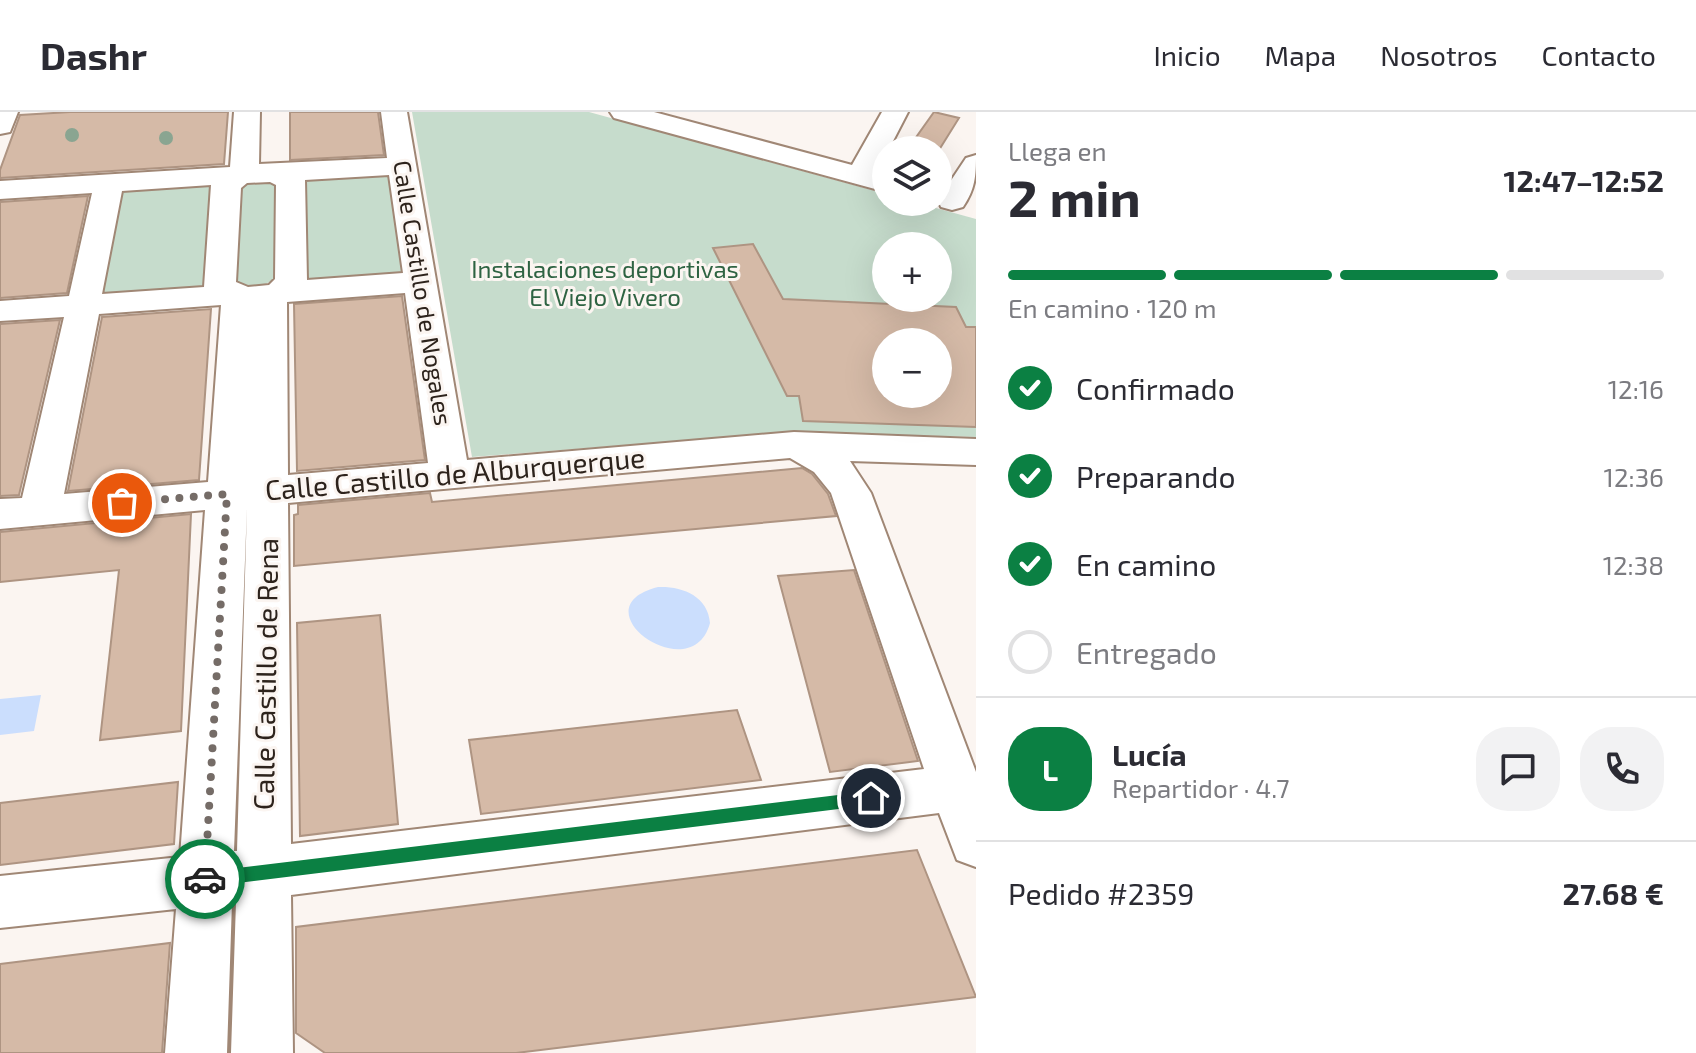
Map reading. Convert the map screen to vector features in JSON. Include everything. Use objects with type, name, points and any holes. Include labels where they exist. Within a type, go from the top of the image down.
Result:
[{"type":"street","points":[[0,126],[5,112]]},
{"type":"street","points":[[247,112],[258,174]]},
{"type":"street","points":[[258,174],[272,112]]},
{"type":"street","name":"Calle Castillo de Nogales","points":[[394,112],[450,475]]},
{"type":"street","points":[[623,112],[679,119],[872,180]]},
{"type":"street","points":[[887,136],[895,112]]},
{"type":"street","points":[[955,202],[976,164]]},
{"type":"street","points":[[0,190],[402,166]]},
{"type":"street","points":[[258,174],[291,181],[291,280],[254,295],[219,284],[226,185],[258,174]]},
{"type":"street","points":[[40,510],[109,184]]},
{"type":"street","points":[[0,311],[420,282]]},
{"type":"street","name":"Calle Castillo de Rena","points":[[196,1053],[205,880],[247,492],[254,295]]},
{"type":"street","points":[[780,446],[815,453],[832,464],[851,493],[976,843]]},
{"type":"street","name":"Calle Castillo de Alburquerque","points":[[0,514],[780,446],[976,452]]},
{"type":"street","name":"Calle Castillo de Rena","points":[[247,492],[263,873],[262,1053]]},
{"type":"street","points":[[0,902],[205,880],[957,788]]},
{"type":"green space","name":"Instalaciones deportivas El Viejo Vivero","points":[[412,112],[589,112],[872,190],[872,216],[952,216],[952,212],[976,219],[976,437],[792,432],[472,457]]},
{"type":"green space","points":[[392,171],[407,276],[303,284],[301,177]]},
{"type":"green space","points":[[212,181],[206,293],[95,300],[116,187]]},
{"type":"green space","points":[[264,181],[278,187],[278,276],[261,286],[243,286],[230,281],[235,189],[248,182]]},
{"type":"water","points":[[658,587],[676,588],[699,599],[710,623],[699,642],[683,649],[664,647],[646,638],[633,626],[629,611],[636,597]]},
{"type":"water","points":[[41,695],[34,731],[0,735],[0,699]]},
{"type":"building","points":[[228,112],[224,164],[0,178],[0,170],[20,115]]},
{"type":"building","points":[[290,112],[378,112],[384,155],[290,160]]},
{"type":"building","points":[[934,112],[959,118],[948,136],[917,136]]},
{"type":"building","points":[[88,196],[67,293],[0,298],[0,202]]},
{"type":"building","points":[[753,244],[783,299],[872,303],[872,312],[952,312],[952,307],[956,307],[966,327],[976,327],[976,427],[803,421],[799,396],[787,396],[713,248]]},
{"type":"building","points":[[402,296],[425,460],[297,471],[294,304]]},
{"type":"building","points":[[211,309],[199,480],[68,491],[102,317]]},
{"type":"building","points":[[60,320],[19,495],[0,496],[0,324]]},
{"type":"building","points":[[802,468],[812,474],[828,494],[836,516],[294,566],[294,515],[298,514],[298,505],[430,493],[432,502]]},
{"type":"building","points":[[191,514],[181,731],[100,740],[119,570],[0,582],[0,532]]},
{"type":"building","points":[[854,570],[918,761],[830,772],[778,576]]},
{"type":"building","points":[[380,615],[398,824],[300,836],[297,623]]},
{"type":"building","points":[[737,710],[761,780],[481,814],[469,740]]},
{"type":"building","points":[[178,782],[174,844],[0,865],[0,803]]},
{"type":"building","points":[[917,850],[976,997],[516,1053],[325,1053],[296,1033],[296,927]]},
{"type":"building","points":[[170,943],[162,1053],[0,1053],[0,964]]},
{"type":"way so far","points":[[122,503],[227,494],[205,879]]},
{"type":"route","points":[[205,879],[871,798]]}]
